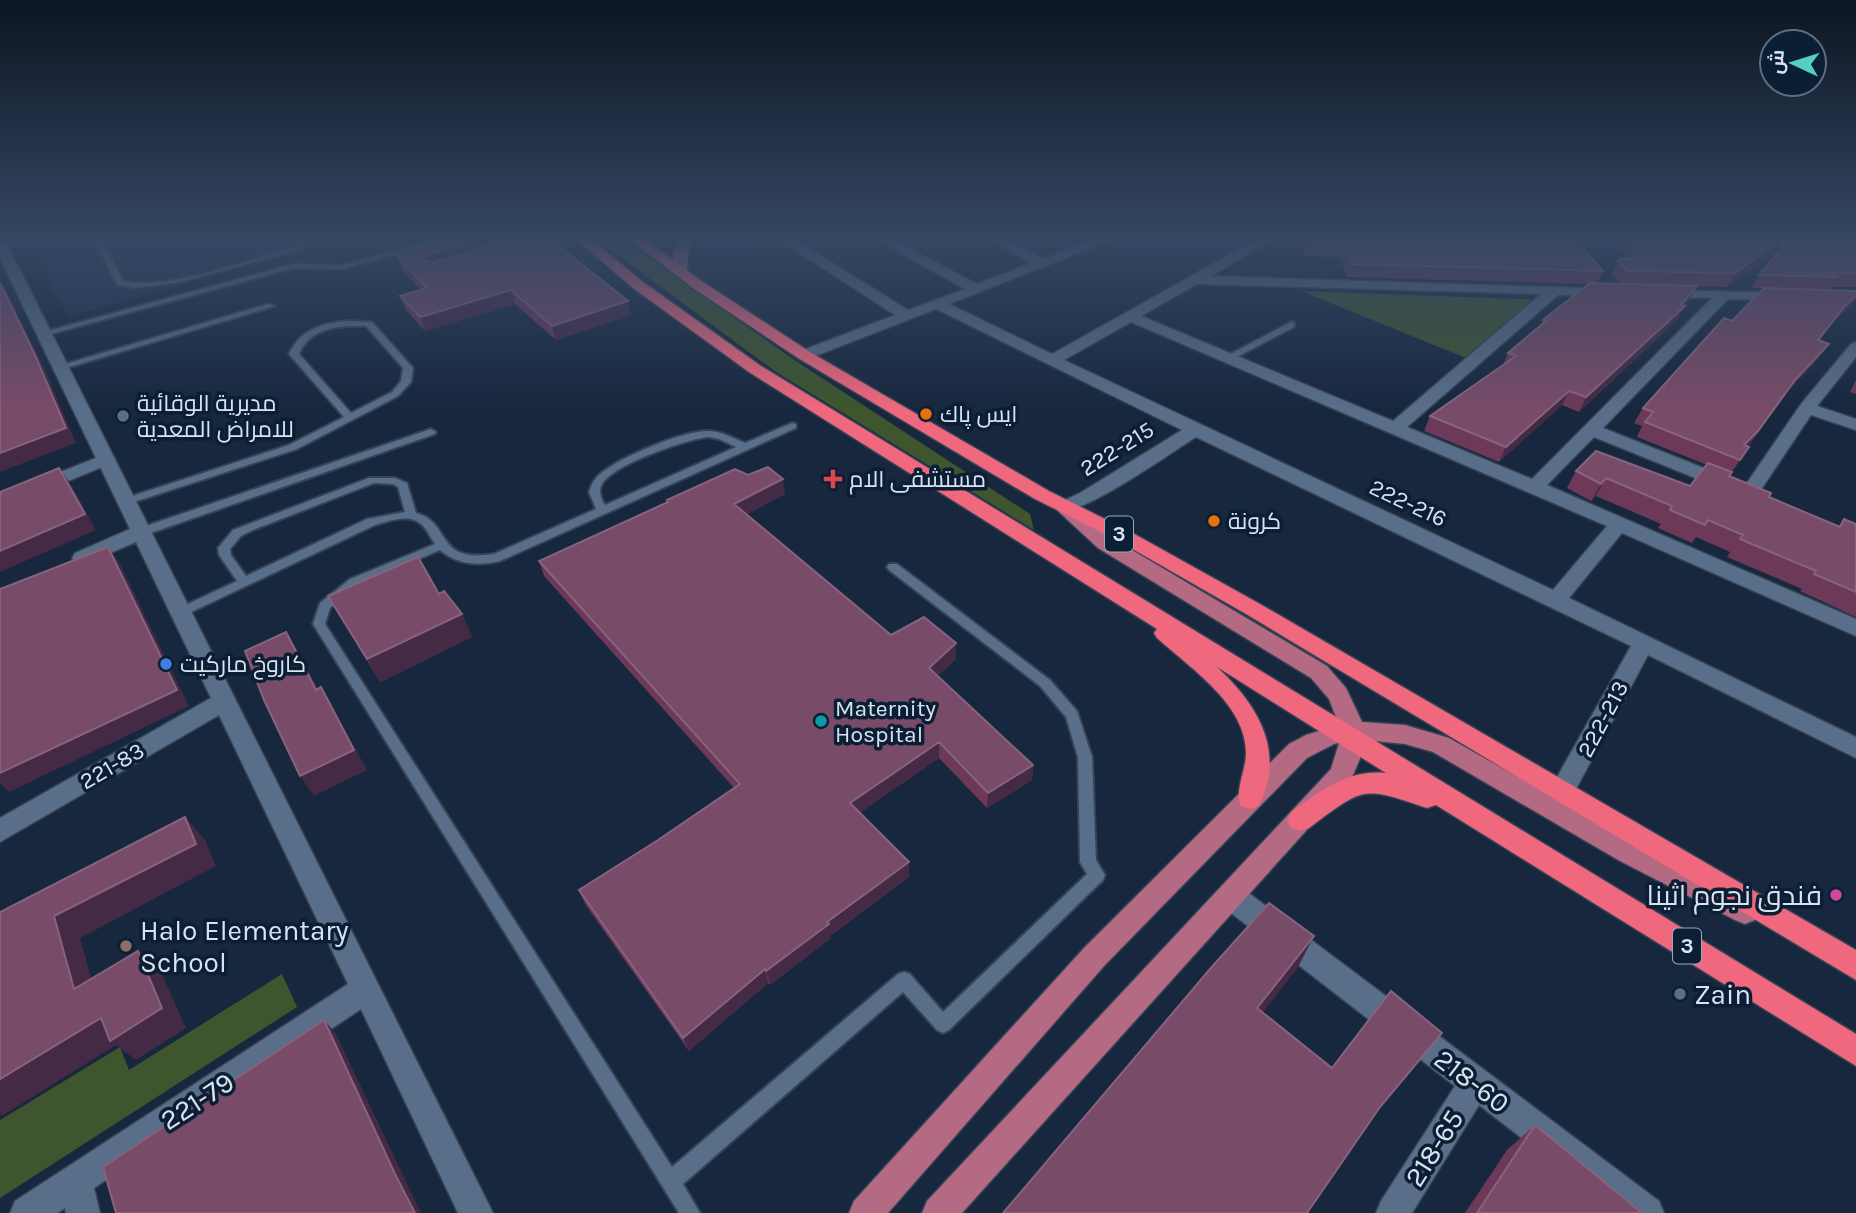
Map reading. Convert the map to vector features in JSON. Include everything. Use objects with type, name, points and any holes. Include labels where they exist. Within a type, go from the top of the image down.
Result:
[{"type":"highway","name":"3","points":[[653,296],[755,369],[1349,734],[1856,1051]]},
{"type":"highway","name":"3","points":[[716,296],[804,355],[1065,507],[1253,609],[1856,966]]},
{"type":"highway","points":[[1130,601],[1223,687],[1247,715],[1257,739],[1259,754],[1251,799]]},
{"type":"highway","points":[[1300,820],[1349,786],[1377,781],[1409,789],[1518,840]]},
{"type":"main road","points":[[939,1213],[1232,897],[1345,768],[1349,734],[1345,706],[1319,672],[1105,543],[1065,507]]},
{"type":"main road","points":[[866,1213],[1094,957],[1301,749],[1324,737],[1395,732],[1441,745],[1629,853],[1744,910],[1806,937]]},
{"type":"street","points":[[18,296],[44,333],[476,1213]]},
{"type":"street","points":[[875,296],[907,316]]},
{"type":"street","points":[[804,355],[959,296]]},
{"type":"street","points":[[1053,360],[1169,296]]},
{"type":"street","points":[[1394,429],[1549,296]]},
{"type":"street","points":[[1535,487],[1723,296]]},
{"type":"street","points":[[1748,296],[1803,297]]},
{"type":"street","name":"222-216","points":[[937,304],[1195,430],[1556,600],[1856,748]]},
{"type":"street","points":[[1131,317],[1535,487],[1856,628]]},
{"type":"street","points":[[1749,493],[1807,408],[1853,355]]},
{"type":"street","points":[[1807,408],[1856,425]]},
{"type":"street","name":"222-215","points":[[1065,507],[1087,497],[1195,430]]},
{"type":"street","points":[[1592,430],[1772,502]]},
{"type":"street","points":[[0,488],[103,453]]},
{"type":"street","points":[[0,503],[103,453]]},
{"type":"street","points":[[1556,600],[1619,524]]},
{"type":"street","points":[[59,569],[141,532]]},
{"type":"street","name":"222-213","points":[[1561,793],[1643,643]]},
{"type":"street","name":"221-83","points":[[0,831],[225,701]]},
{"type":"street","name":"218-60","points":[[1232,897],[1647,1213]]},
{"type":"street","name":"221-79","points":[[27,1213],[366,989]]},
{"type":"street","name":"218-65","points":[[1393,1213],[1475,1083]]},
{"type":"street","points":[[76,1181],[83,1213]]},
{"type":"lane","points":[[44,333],[182,296]]},
{"type":"lane","points":[[60,367],[271,306]]},
{"type":"lane","points":[[127,501],[293,447],[396,394],[406,382],[408,368],[369,324],[335,324],[310,332],[300,340],[294,354],[349,417]]},
{"type":"lane","points":[[1228,358],[1291,325]]},
{"type":"lane","points":[[181,612],[371,522],[393,516],[411,515],[424,520],[442,545],[462,559],[496,558],[792,426]]},
{"type":"lane","points":[[141,532],[431,432]]},
{"type":"lane","points":[[602,510],[594,496],[595,488],[609,470],[698,434],[722,436],[744,447]]},
{"type":"lane","points":[[244,582],[225,555],[224,548],[237,533],[249,527],[361,484],[385,479],[402,485],[411,515]]},
{"type":"lane","points":[[442,545],[354,582],[324,606],[319,624],[690,1213]]},
{"type":"lane","points":[[670,1182],[904,979],[943,1024],[1097,875],[1088,862],[1085,757],[1072,715],[1045,683],[893,567]]},
{"type":"shaded area","points":[[56,296],[143,296],[68,317]]},
{"type":"green space","points":[[673,296],[703,296],[796,361],[1030,514],[1034,530],[776,372]]},
{"type":"green space","points":[[1312,296],[1426,296],[1546,300],[1476,362]]},
{"type":"green space","points":[[282,974],[297,1007],[0,1198],[0,1120],[120,1047],[129,1070]]},
{"type":"building","points":[[0,296],[6,296],[66,428],[0,453]]},
{"type":"building","points":[[401,296],[492,296],[420,317]]},
{"type":"building","points":[[517,296],[621,296],[628,301],[552,326]]},
{"type":"building","points":[[1574,296],[1689,296],[1681,305],[1685,306],[1586,397],[1569,391],[1506,447],[1430,416],[1516,356],[1508,353],[1546,321],[1543,320]]},
{"type":"building","points":[[1757,296],[1856,296],[1818,340],[1829,344],[1795,380],[1758,431],[1744,445],[1749,447],[1740,460],[1645,422],[1653,412],[1643,408],[1724,318],[1732,321]]},
{"type":"building","points":[[1596,451],[1690,486],[1708,463],[1732,472],[1729,476],[1771,493],[1769,497],[1840,527],[1844,519],[1856,524],[1856,592],[1814,574],[1816,571],[1740,539],[1743,535],[1708,520],[1705,525],[1670,510],[1672,506],[1606,478],[1601,484],[1576,471]]},
{"type":"building","name":"Maternity Hospital","points":[[768,467],[783,479],[734,504],[891,635],[924,617],[956,643],[929,668],[1033,765],[988,793],[939,742],[850,803],[909,862],[766,971],[765,969],[683,1038],[579,890],[740,784],[539,561],[735,469],[748,475]]},
{"type":"building","points":[[59,468],[85,514],[0,551],[0,492]]},
{"type":"building","points":[[108,547],[177,690],[0,773],[0,589]]},
{"type":"building","points":[[418,557],[439,594],[444,591],[462,614],[367,659],[328,596]]},
{"type":"building","points":[[286,632],[316,690],[321,687],[354,750],[300,776],[264,700],[245,651]]},
{"type":"building","points":[[185,817],[196,844],[54,916],[74,989],[138,951],[162,1008],[110,1041],[101,1018],[0,1079],[0,912]]},
{"type":"building","points":[[1269,903],[1314,936],[1257,1008],[1332,1068],[1391,991],[1442,1033],[1380,1107],[1307,1213],[1003,1213],[1210,969]]},
{"type":"building","points":[[324,1020],[415,1213],[116,1213],[103,1167]]},
{"type":"building","points":[[1535,1125],[1642,1213],[1477,1213]]},
{"type":"place","name":"ايس پاك","points":[[926,414]]},
{"type":"place","name":"مديرية الوقائية للامراض المعدية","points":[[123,416]]},
{"type":"place","name":"مستشفى الام","points":[[833,479]]},
{"type":"place","name":"كرونة","points":[[1214,521]]},
{"type":"place","name":"كاروخ ماركیت","points":[[166,664]]},
{"type":"place","name":"Maternity Hospital","points":[[821,721]]},
{"type":"place","name":"فندق نجوم اثينا","points":[[1836,895]]},
{"type":"place","name":"Halo Elementary School","points":[[126,946]]},
{"type":"place","name":"Zain","points":[[1680,994]]}]
